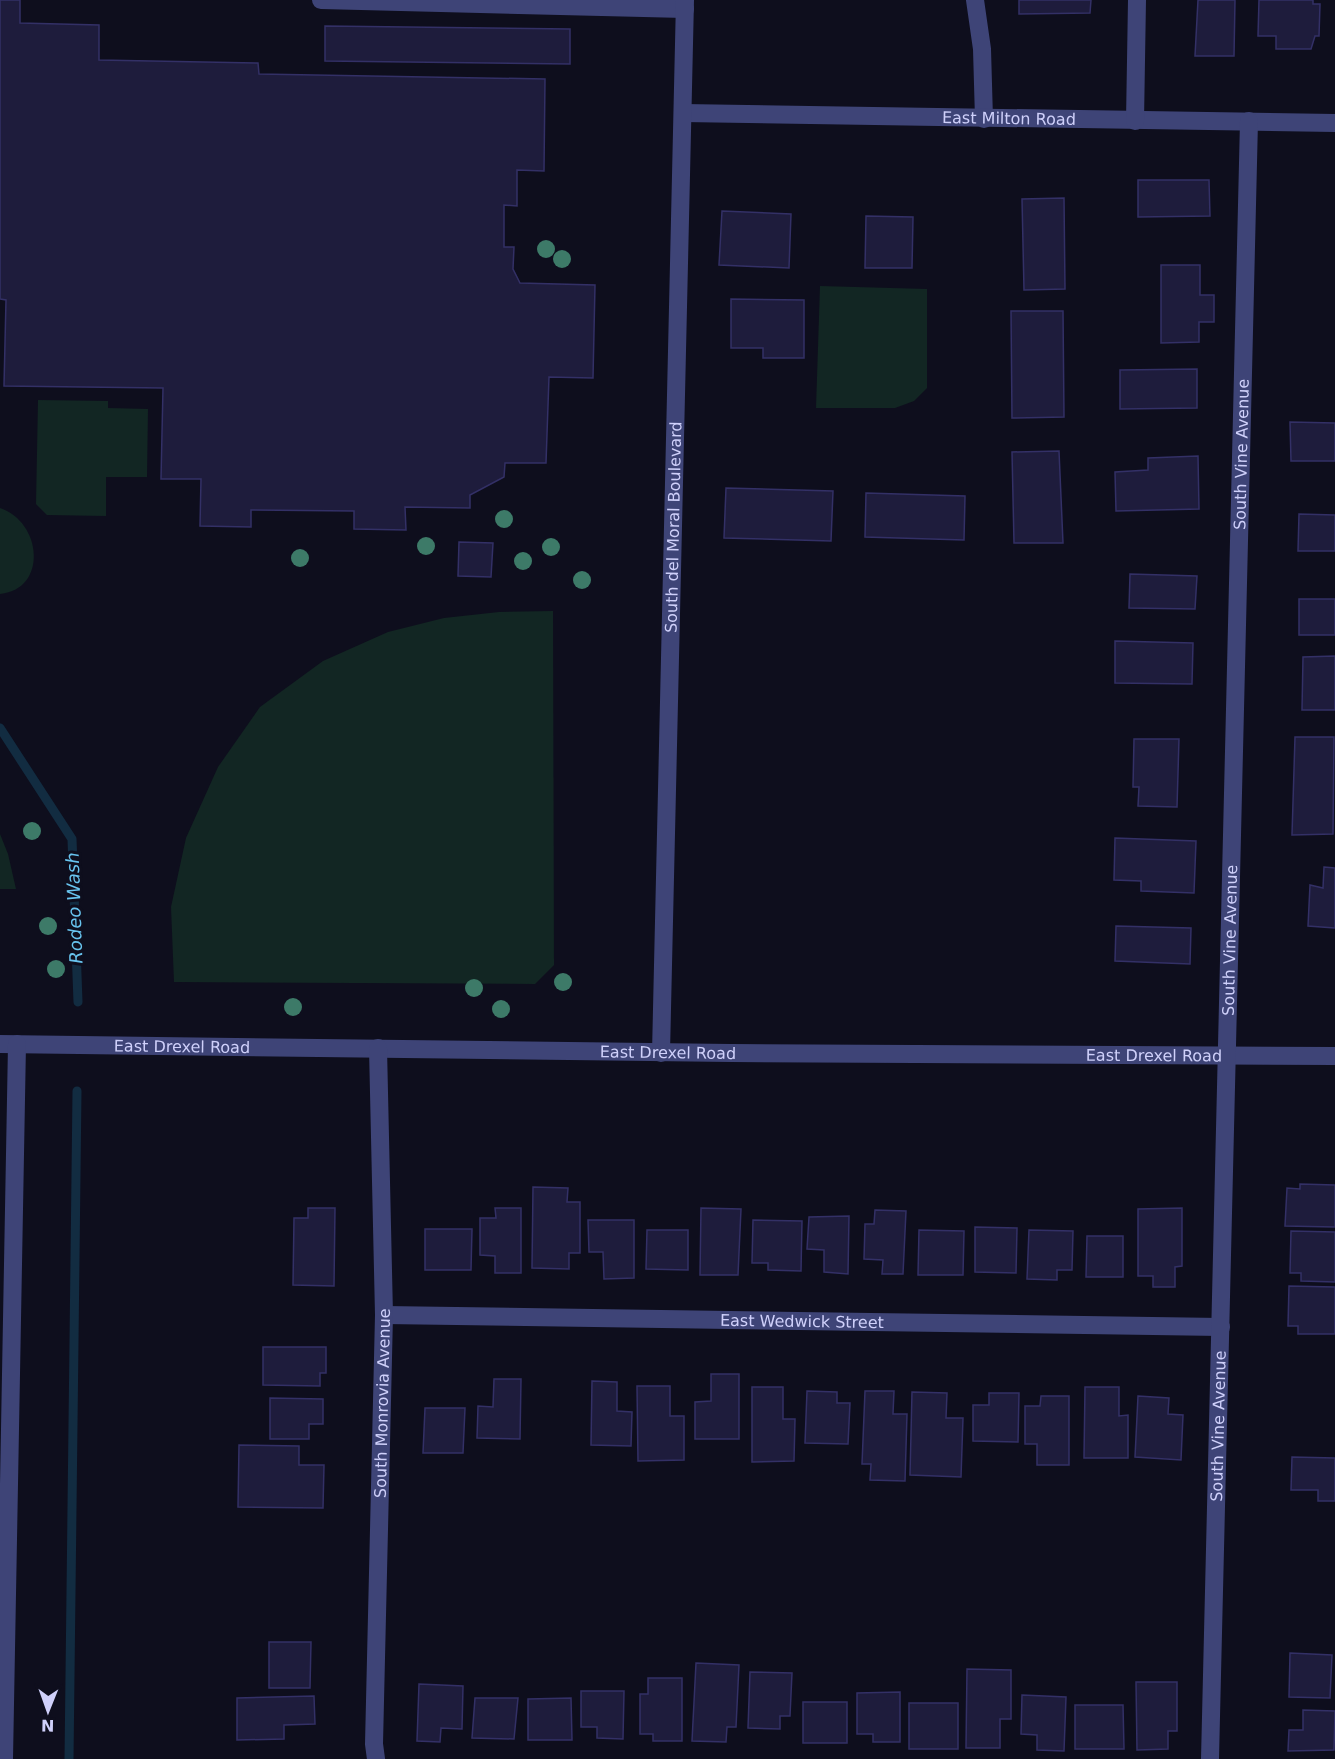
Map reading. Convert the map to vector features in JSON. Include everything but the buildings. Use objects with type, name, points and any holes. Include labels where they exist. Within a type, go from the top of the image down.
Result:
[{"type":"street","points":[[321,0],[685,4]]},
{"type":"street","points":[[975,0],[982,49],[984,119]]},
{"type":"street","points":[[1135,121],[1137,0]]},
{"type":"street","name":"South del Moral Boulevard","points":[[661,1053],[685,4]]},
{"type":"street","name":"East Milton Road","points":[[683,113],[1335,123]]},
{"type":"street","name":"South Vine Avenue","points":[[1210,1759],[1249,121]]},
{"type":"street","points":[[4,1759],[8,1044]]},
{"type":"street","name":"East Drexel Road","points":[[8,1044],[661,1053],[1228,1058],[1335,1056]]},
{"type":"street","name":"South Monrovia Avenue","points":[[376,1759],[374,1744],[384,1315],[378,1048]]},
{"type":"street","name":"East Wedwick Street","points":[[384,1315],[1221,1327]]},
{"type":"green space","points":[[820,286],[927,289],[927,388],[914,401],[895,408],[816,408]]},
{"type":"green space","points":[[38,400],[108,401],[108,408],[148,409],[147,477],[106,477],[106,516],[47,515],[36,504]]},
{"type":"green space","points":[[0,508],[14,516],[24,527],[31,540],[34,554],[32,568],[26,580],[16,589],[0,594]]},
{"type":"green space","points":[[553,611],[554,965],[535,984],[174,982],[171,907],[186,838],[218,767],[260,707],[323,661],[388,632],[444,618],[499,612]]},
{"type":"green space","points":[[0,834],[8,854],[16,889],[0,889]]},
{"type":"waterway","name":"Rodeo Wash","points":[[0,728],[72,839],[78,1002]]},
{"type":"waterway","points":[[69,1759],[77,1091]]}]
